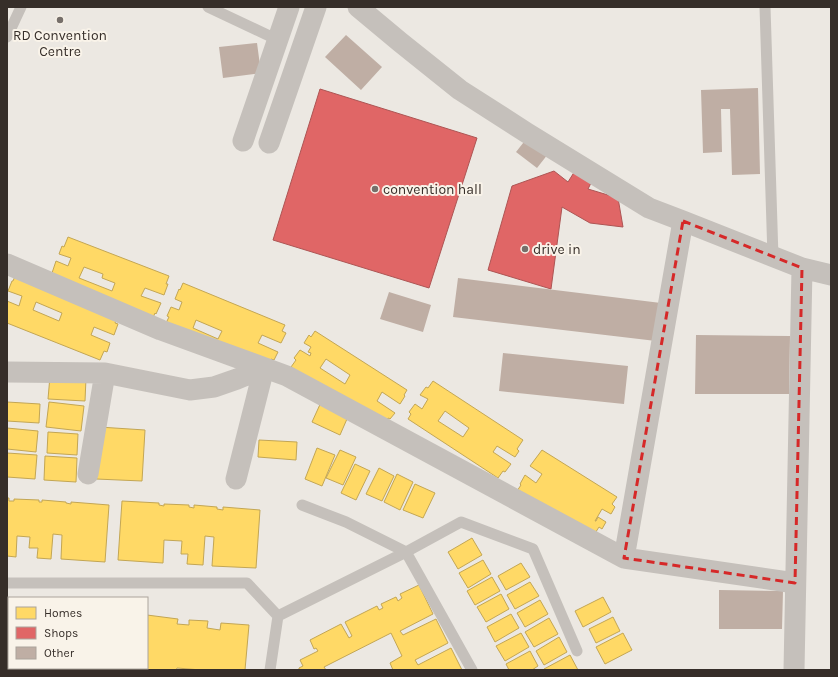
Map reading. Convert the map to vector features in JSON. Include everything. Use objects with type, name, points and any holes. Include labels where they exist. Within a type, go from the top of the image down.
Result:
[{"type":"street","points":[[243,141],[289,7]]},
{"type":"street","points":[[269,143],[316,7]]},
{"type":"street","points":[[358,7],[460,90],[649,208],[802,268],[831,275]]},
{"type":"street","points":[[624,558],[683,221]]},
{"type":"street","points":[[7,264],[162,330],[287,376],[624,558],[795,583]]},
{"type":"street","points":[[794,670],[802,268]]},
{"type":"street","points":[[7,372],[105,373],[190,390],[214,387],[264,368]]},
{"type":"street","points":[[236,479],[264,368]]},
{"type":"street","points":[[88,474],[105,373]]},
{"type":"lane","points":[[7,37],[21,7]]},
{"type":"lane","points":[[208,7],[278,40]]},
{"type":"lane","points":[[765,7],[774,257]]},
{"type":"lane","points":[[302,505],[346,522],[406,552],[472,670]]},
{"type":"lane","points":[[278,616],[406,552],[461,522],[533,549],[577,651]]},
{"type":"lane","points":[[7,582],[247,583],[278,616]]},
{"type":"lane","points":[[270,670],[278,616]]},
{"type":"highlighted area","points":[[683,221],[802,268],[795,583],[624,558]]},
{"type":"building: Homes","points":[[68,237],[169,276],[164,295],[145,288],[141,296],[161,303],[152,320],[52,273],[56,261],[68,266],[71,258],[59,254],[62,246],[64,247]],"holes":[[[84,267],[103,274],[102,278],[115,283],[112,291],[79,278]]]},
{"type":"building: Homes","points":[[16,274],[118,315],[115,323],[118,324],[114,335],[94,327],[91,335],[110,343],[107,352],[104,351],[100,360],[7,323],[7,301],[19,306],[22,296],[8,291]],"holes":[[[36,302],[62,313],[59,321],[33,310]]]},
{"type":"building: Homes","points":[[183,283],[285,325],[282,331],[286,333],[281,343],[262,335],[258,343],[278,352],[274,360],[271,359],[268,367],[165,325],[169,317],[167,316],[171,307],[179,310],[182,302],[175,299],[179,289],[180,290]],"holes":[[[196,320],[222,331],[218,339],[193,328]]]},
{"type":"building: Homes","points":[[315,331],[407,390],[400,404],[382,392],[377,401],[395,413],[390,419],[388,418],[383,426],[291,367],[296,360],[294,358],[300,350],[310,356],[311,353],[308,352],[311,347],[304,343],[309,335],[311,337]],"holes":[[[326,359],[350,375],[345,384],[320,368]]]},
{"type":"building: Homes","points":[[50,376],[86,378],[85,401],[48,399]]},
{"type":"building: Homes","points":[[433,381],[523,440],[517,449],[519,451],[515,457],[497,446],[493,452],[511,464],[498,478],[408,419],[411,414],[409,412],[415,404],[422,409],[428,399],[420,395],[426,387],[428,388]],"holes":[[[445,411],[469,428],[463,437],[438,421]]]},
{"type":"building: Homes","points":[[322,400],[350,412],[340,435],[312,422]]},
{"type":"building: Homes","points":[[7,402],[40,404],[39,423],[7,421]]},
{"type":"building: Homes","points":[[49,402],[84,406],[81,431],[46,427]]},
{"type":"building: Homes","points":[[99,427],[145,430],[142,481],[96,479]]},
{"type":"building: Homes","points":[[7,428],[38,431],[36,452],[7,449]]},
{"type":"building: Homes","points":[[48,432],[78,434],[77,455],[47,453]]},
{"type":"building: Homes","points":[[259,440],[297,442],[296,460],[258,457]]},
{"type":"building: Homes","points":[[317,448],[335,455],[322,486],[305,479]]},
{"type":"building: Homes","points":[[340,450],[356,457],[343,485],[326,478]]},
{"type":"building: Homes","points":[[542,450],[617,497],[612,504],[615,507],[611,514],[602,509],[595,521],[598,517],[606,522],[602,529],[599,527],[592,538],[517,491],[525,475],[536,483],[542,474],[530,466]]},
{"type":"building: Homes","points":[[7,453],[37,455],[35,479],[7,477]]},
{"type":"building: Homes","points":[[45,456],[77,458],[76,482],[44,480]]},
{"type":"building: Homes","points":[[355,464],[370,471],[356,500],[341,493]]},
{"type":"building: Homes","points":[[379,468],[394,476],[382,501],[366,494]]},
{"type":"building: Homes","points":[[397,474],[413,482],[400,510],[384,502]]},
{"type":"building: Homes","points":[[415,484],[435,493],[423,518],[403,510]]},
{"type":"building: Homes","points":[[7,498],[9,498],[9,501],[14,501],[14,499],[39,500],[39,502],[42,502],[42,500],[66,502],[71,504],[71,502],[109,505],[105,562],[61,559],[62,535],[53,534],[51,559],[37,558],[38,548],[29,548],[30,537],[17,536],[16,557],[7,556]]},
{"type":"building: Homes","points":[[122,501],[159,503],[159,505],[164,506],[164,504],[189,505],[189,507],[194,508],[194,505],[217,507],[217,509],[223,510],[223,507],[260,510],[256,568],[212,566],[214,537],[205,536],[203,565],[187,564],[188,554],[181,554],[182,541],[164,540],[163,563],[118,560]]},
{"type":"building: Homes","points":[[472,538],[482,555],[458,569],[448,552]]},
{"type":"building: Homes","points":[[483,560],[491,574],[468,588],[459,573]]},
{"type":"building: Homes","points":[[521,563],[530,577],[506,590],[498,576]]},
{"type":"building: Homes","points":[[492,577],[500,591],[475,605],[467,591]]},
{"type":"building: Homes","points":[[530,582],[539,596],[515,609],[507,595]]},
{"type":"building: Homes","points":[[419,585],[433,614],[400,631],[403,635],[436,619],[448,643],[415,660],[418,665],[451,648],[462,670],[393,670],[390,663],[402,656],[391,633],[324,667],[326,670],[299,670],[299,668],[303,666],[300,660],[318,651],[316,648],[314,649],[310,640],[341,624],[349,638],[352,636],[345,622],[377,606],[379,610],[383,608],[381,604],[396,597],[398,601],[402,598],[400,594]]},
{"type":"building: Homes","points":[[501,594],[509,609],[486,622],[477,607]]},
{"type":"building: Homes","points":[[603,597],[611,612],[583,627],[575,611]]},
{"type":"building: Homes","points":[[540,600],[548,614],[525,627],[517,613]]},
{"type":"building: Homes","points":[[511,614],[519,628],[495,642],[487,627]]},
{"type":"building: Homes","points":[[148,615],[178,619],[177,624],[189,625],[189,620],[208,621],[207,628],[220,630],[221,623],[249,625],[245,670],[201,670],[177,668],[176,670],[129,670],[148,669]]},
{"type":"building: Homes","points":[[613,617],[620,631],[596,643],[589,629]]},
{"type":"building: Homes","points":[[549,618],[558,634],[534,647],[525,632]]},
{"type":"building: Homes","points":[[521,633],[529,647],[505,661],[496,646]]},
{"type":"building: Homes","points":[[623,633],[632,650],[605,664],[596,647]]},
{"type":"building: Homes","points":[[559,637],[567,652],[544,665],[536,651]]},
{"type":"building: Homes","points":[[530,651],[538,666],[532,670],[509,670],[506,664]]},
{"type":"building: Homes","points":[[570,655],[578,670],[544,670],[544,669]]},
{"type":"building: Shops","name":"convention hall","points":[[320,89],[477,138],[429,288],[273,240]]},
{"type":"building: Shops","name":"drive in","points":[[578,166],[594,177],[588,189],[618,198],[623,227],[590,223],[562,207],[551,289],[488,270],[512,186],[554,171],[568,182]]},
{"type":"building: Other","points":[[346,35],[382,67],[361,90],[325,57]]},
{"type":"building: Other","points":[[257,43],[261,73],[223,78],[219,47]]},
{"type":"building: Other","points":[[758,88],[760,174],[732,175],[730,109],[721,109],[722,152],[703,153],[701,90]]},
{"type":"building: Other","points":[[527,138],[548,154],[537,168],[516,152]]},
{"type":"building: Other","points":[[458,278],[661,303],[656,341],[453,317]]},
{"type":"building: Other","points":[[389,292],[431,305],[423,332],[380,319]]},
{"type":"building: Other","points":[[696,335],[790,336],[789,394],[695,394]]},
{"type":"building: Other","points":[[503,353],[628,366],[624,404],[499,391]]},
{"type":"building: Other","points":[[719,590],[783,591],[782,629],[719,629]]},
{"type":"building: Other","points":[[7,618],[8,669],[75,669],[75,670],[7,670]]},
{"type":"place","name":"RD Convention Centre","points":[[60,20]]},
{"type":"place","name":"convention hall","points":[[375,189]]},
{"type":"place","name":"drive in","points":[[525,249]]}]
